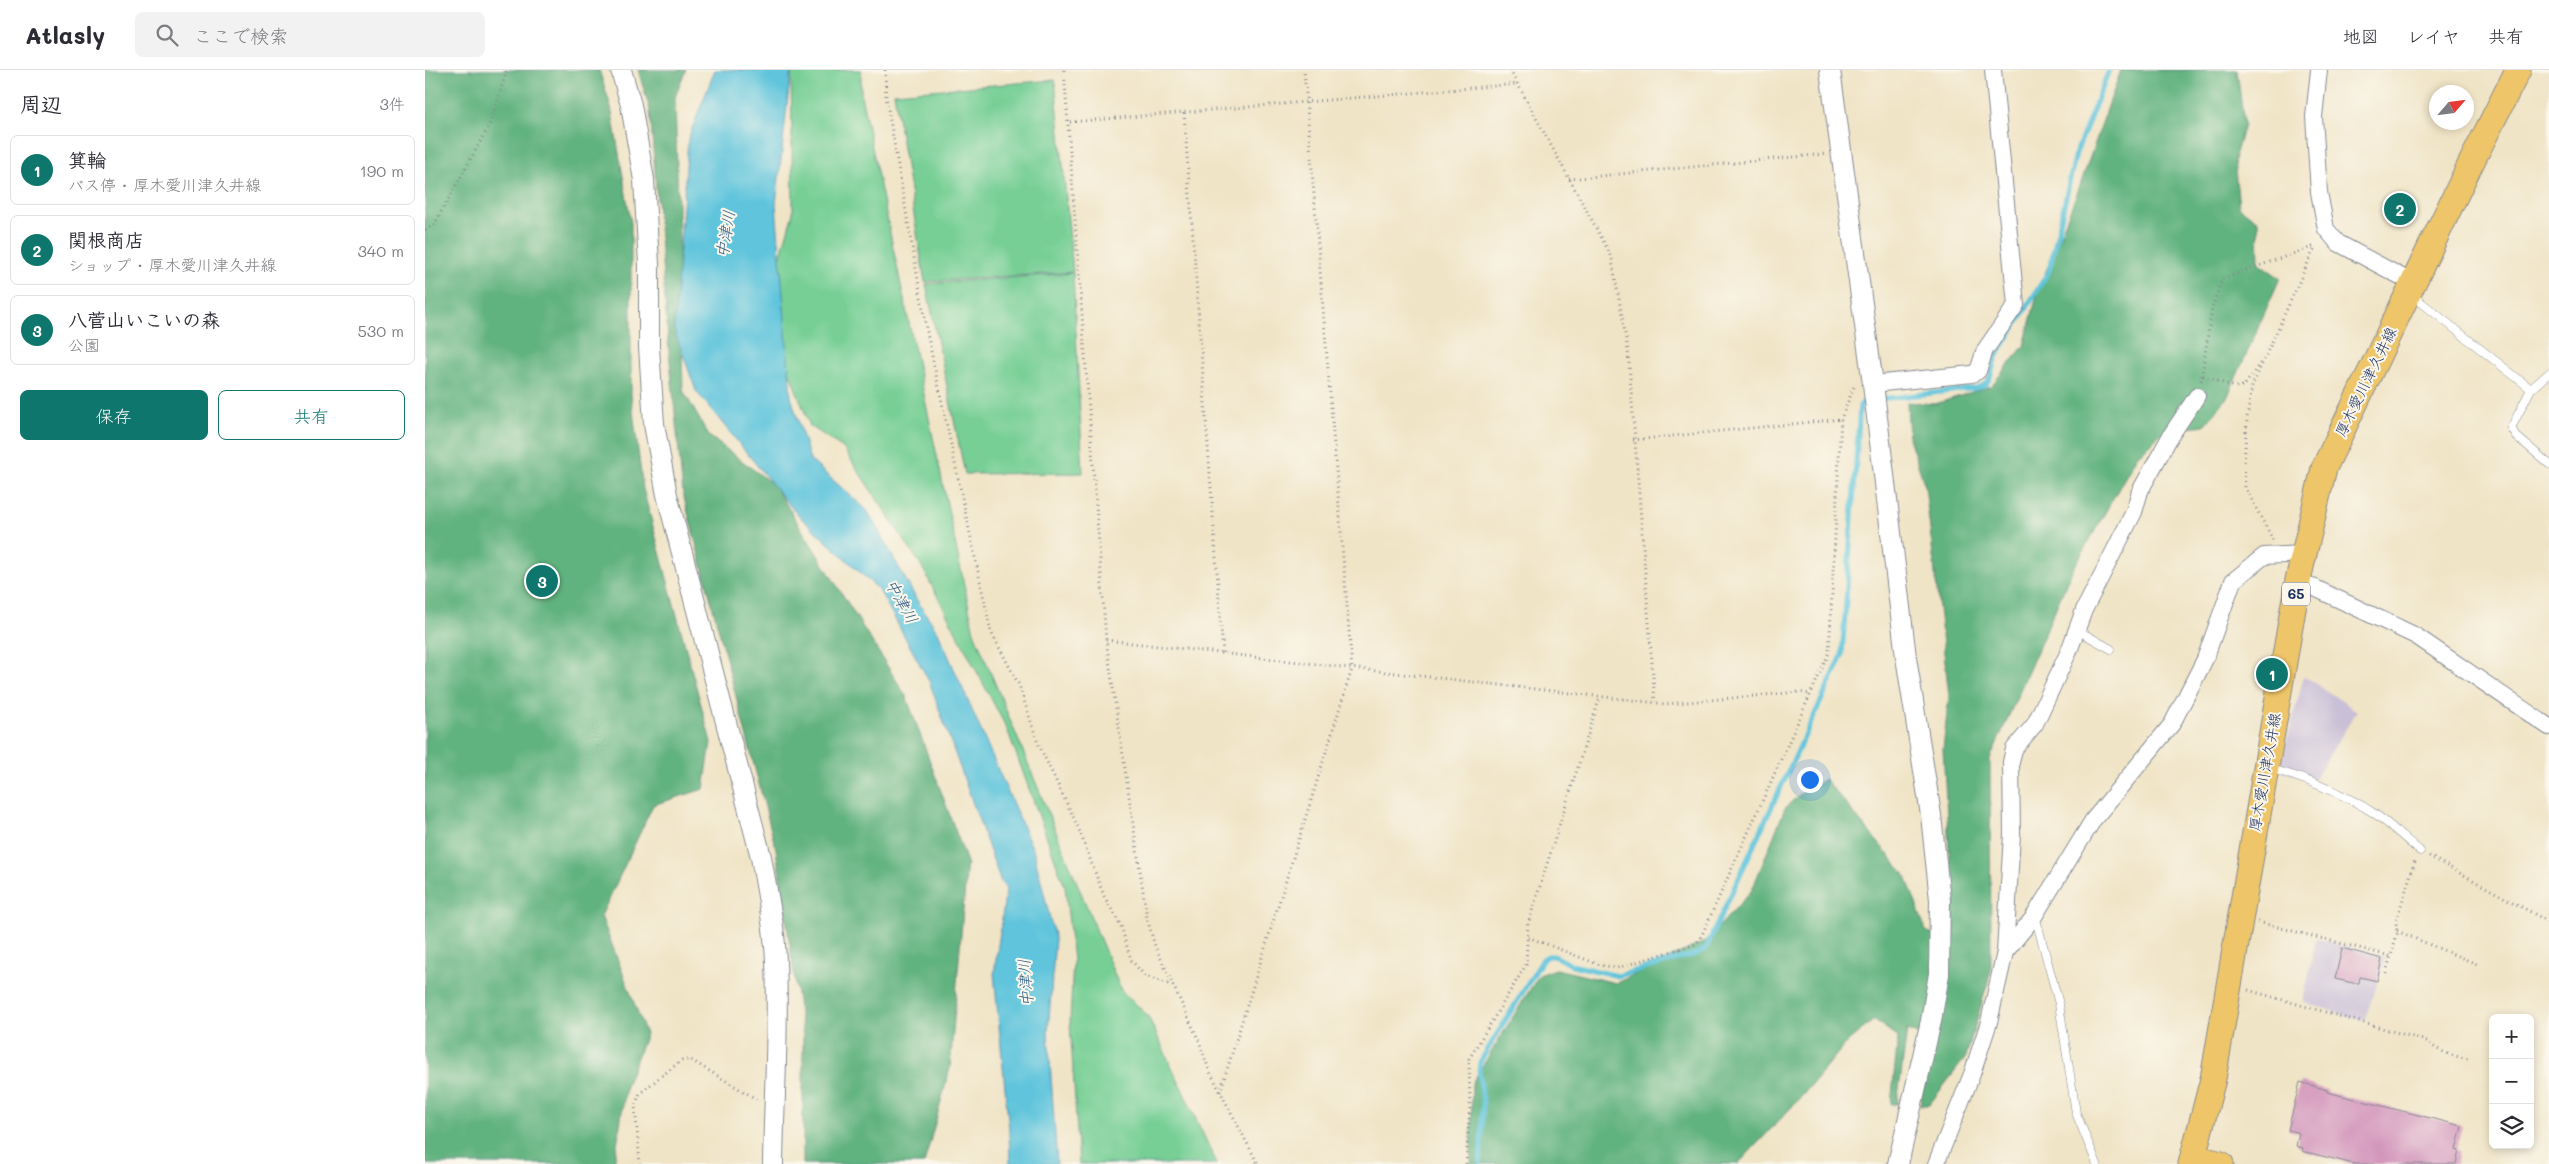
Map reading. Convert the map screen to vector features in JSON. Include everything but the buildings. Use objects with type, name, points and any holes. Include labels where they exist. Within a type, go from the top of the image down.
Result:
[{"type":"main road","name":"厚木愛川津久井線","points":[[2192,1160],[2213,1079],[2298,580],[2324,468],[2518,70]]},
{"type":"main road","points":[[2192,1160],[2221,1164]]},
{"type":"street","points":[[621,70],[631,105],[644,180],[649,264],[649,347],[654,424],[667,495],[761,857],[770,909],[776,961],[773,1164]]},
{"type":"street","points":[[1830,70],[1877,410],[1906,657],[1931,815],[1939,900],[1939,974],[1931,1021],[1898,1164]]},
{"type":"street","points":[[1873,381],[1972,374],[1978,371],[1985,350],[2016,306],[1993,70]]},
{"type":"street","points":[[2319,70],[2314,117],[2319,192],[2326,229],[2337,244],[2411,288]]},
{"type":"street","points":[[1936,1164],[1947,1132],[1972,1074],[1989,1022],[2005,952],[2012,834],[2011,762],[2014,749],[2035,724],[2084,610],[2134,512],[2140,491],[2171,435],[2197,396]]},
{"type":"street","points":[[2005,952],[2033,918],[2093,820],[2172,724],[2205,659],[2233,581],[2264,556],[2304,554]]},
{"type":"street","points":[[2298,580],[2416,636],[2549,727]]},
{"type":"lane","points":[[2411,288],[2531,389]]},
{"type":"lane","points":[[2549,373],[2531,389],[2511,428],[2516,436],[2549,464]]},
{"type":"lane","points":[[2077,630],[2111,649]]},
{"type":"lane","points":[[2266,768],[2316,784],[2353,801],[2372,812],[2420,851]]},
{"type":"lane","points":[[2033,918],[2037,923],[2050,964],[2059,1004],[2076,1113],[2097,1164]]},
{"type":"path","points":[[425,230],[435,225],[489,126],[507,70]]},
{"type":"path","points":[[885,70],[886,97],[928,337],[991,632],[1019,685],[1038,743],[1078,827],[1104,896],[1121,926],[1131,960],[1145,976],[1173,986]]},
{"type":"path","points":[[1064,70],[1070,122],[1106,640],[1147,918],[1155,946],[1220,1092],[1258,1164]]},
{"type":"path","points":[[1220,1092],[1352,670],[1304,70]]},
{"type":"path","points":[[1510,70],[1612,260],[1628,350],[1633,440],[1655,702]]},
{"type":"path","points":[[1070,122],[1517,84]]},
{"type":"path","points":[[1185,113],[1223,654]]},
{"type":"path","points":[[1569,180],[1841,153]]},
{"type":"path","points":[[2275,554],[2273,540],[2245,487],[2243,464],[2252,386],[2315,247],[2326,229]]},
{"type":"path","points":[[2197,396],[2203,376],[2212,308],[2222,279],[2315,247]]},
{"type":"path","points":[[2203,376],[2235,386],[2244,386],[2260,361],[2263,361]]},
{"type":"path","points":[[1528,937],[1600,965],[1617,968],[1696,944],[1829,653],[1841,419],[1859,375],[1873,381]]},
{"type":"path","points":[[1633,440],[1841,419]]},
{"type":"path","points":[[1106,640],[1352,670],[1666,704],[1798,692],[1809,694]]},
{"type":"path","points":[[1466,1164],[1470,1106],[1469,1059],[1526,965],[1528,924],[1600,696]]},
{"type":"path","points":[[2386,973],[2397,934],[2396,921],[2404,891],[2420,851],[2549,922]]},
{"type":"path","points":[[2240,918],[2390,956]]},
{"type":"path","points":[[2397,931],[2479,964]]},
{"type":"path","points":[[2228,986],[2427,1041],[2435,1049],[2470,1059]]},
{"type":"path","points":[[640,1164],[635,1106],[640,1093],[682,1060],[691,1060],[773,1109]]},
{"type":"shaded area","points":[[2304,676],[2357,711],[2313,781],[2282,770],[2280,766]]},
{"type":"shaded area","points":[[2316,939],[2386,957],[2365,1019],[2361,1020],[2303,1002]]},
{"type":"green space","points":[[425,70],[599,70],[611,107],[631,223],[631,396],[643,489],[711,742],[704,789],[653,805],[601,916],[646,1034],[626,1086],[614,1164],[425,1164]]},
{"type":"green space","points":[[638,70],[686,70],[675,97],[683,390],[709,436],[774,485],[906,696],[967,862],[950,1068],[924,1164],[803,1164],[803,1036],[776,849],[683,494],[669,352],[650,110]]},
{"type":"green space","points":[[791,70],[861,70],[861,95],[974,632],[1121,990],[1148,1016],[1217,1164],[1079,1164],[1070,1023],[1073,960],[1065,887],[1007,729],[922,567],[843,448],[810,426],[765,309],[793,213]]},
{"type":"green space","points":[[2121,70],[2237,70],[2244,125],[2234,160],[2239,207],[2258,221],[2259,263],[2280,278],[2227,398],[2205,425],[2165,430],[2137,456],[2071,573],[1990,759],[1991,971],[1966,1057],[1929,1105],[1920,1105],[1930,1039],[1907,1030],[1897,1104],[1891,1104],[1898,1037],[1874,1020],[1848,1041],[1802,1096],[1738,1164],[1471,1164],[1472,1083],[1539,975],[1556,969],[1616,983],[1706,941],[1752,890],[1785,808],[1799,795],[1825,779],[1906,876],[1926,931],[1947,940],[1952,899],[1943,749],[1949,696],[1925,486],[1909,438],[1907,402],[1935,404],[1991,386],[2024,346],[2038,291],[2079,188]]},
{"type":"green space","points":[[1055,80],[1073,272],[925,282],[894,93]]},
{"type":"green space","points":[[1073,273],[1083,473],[965,474],[926,284]]},
{"type":"water","name":"中津川","points":[[715,70],[791,70],[776,204],[791,397],[810,460],[867,510],[918,602],[938,632],[1034,852],[1055,939],[1048,1032],[1057,1164],[1010,1164],[1009,1130],[994,974],[1006,889],[1001,882],[929,681],[879,590],[796,513],[696,391],[674,329],[688,139]]},
{"type":"waterway","points":[[1880,399],[1977,388],[1986,384],[1996,357],[2049,271],[2076,153],[2109,70]]},
{"type":"waterway","points":[[1480,1164],[1483,1102],[1479,1070],[1480,1062],[1543,959],[1548,956],[1554,956],[1572,965],[1618,976],[1699,953],[1706,948],[1842,656],[1860,406],[1864,401],[1872,400]]},
{"type":"place","name":"関根商店","points":[[2400,209]]},
{"type":"place","name":"八菅山いこいの森","points":[[542,581]]},
{"type":"place","name":"箕輪","points":[[2272,674]]}]
